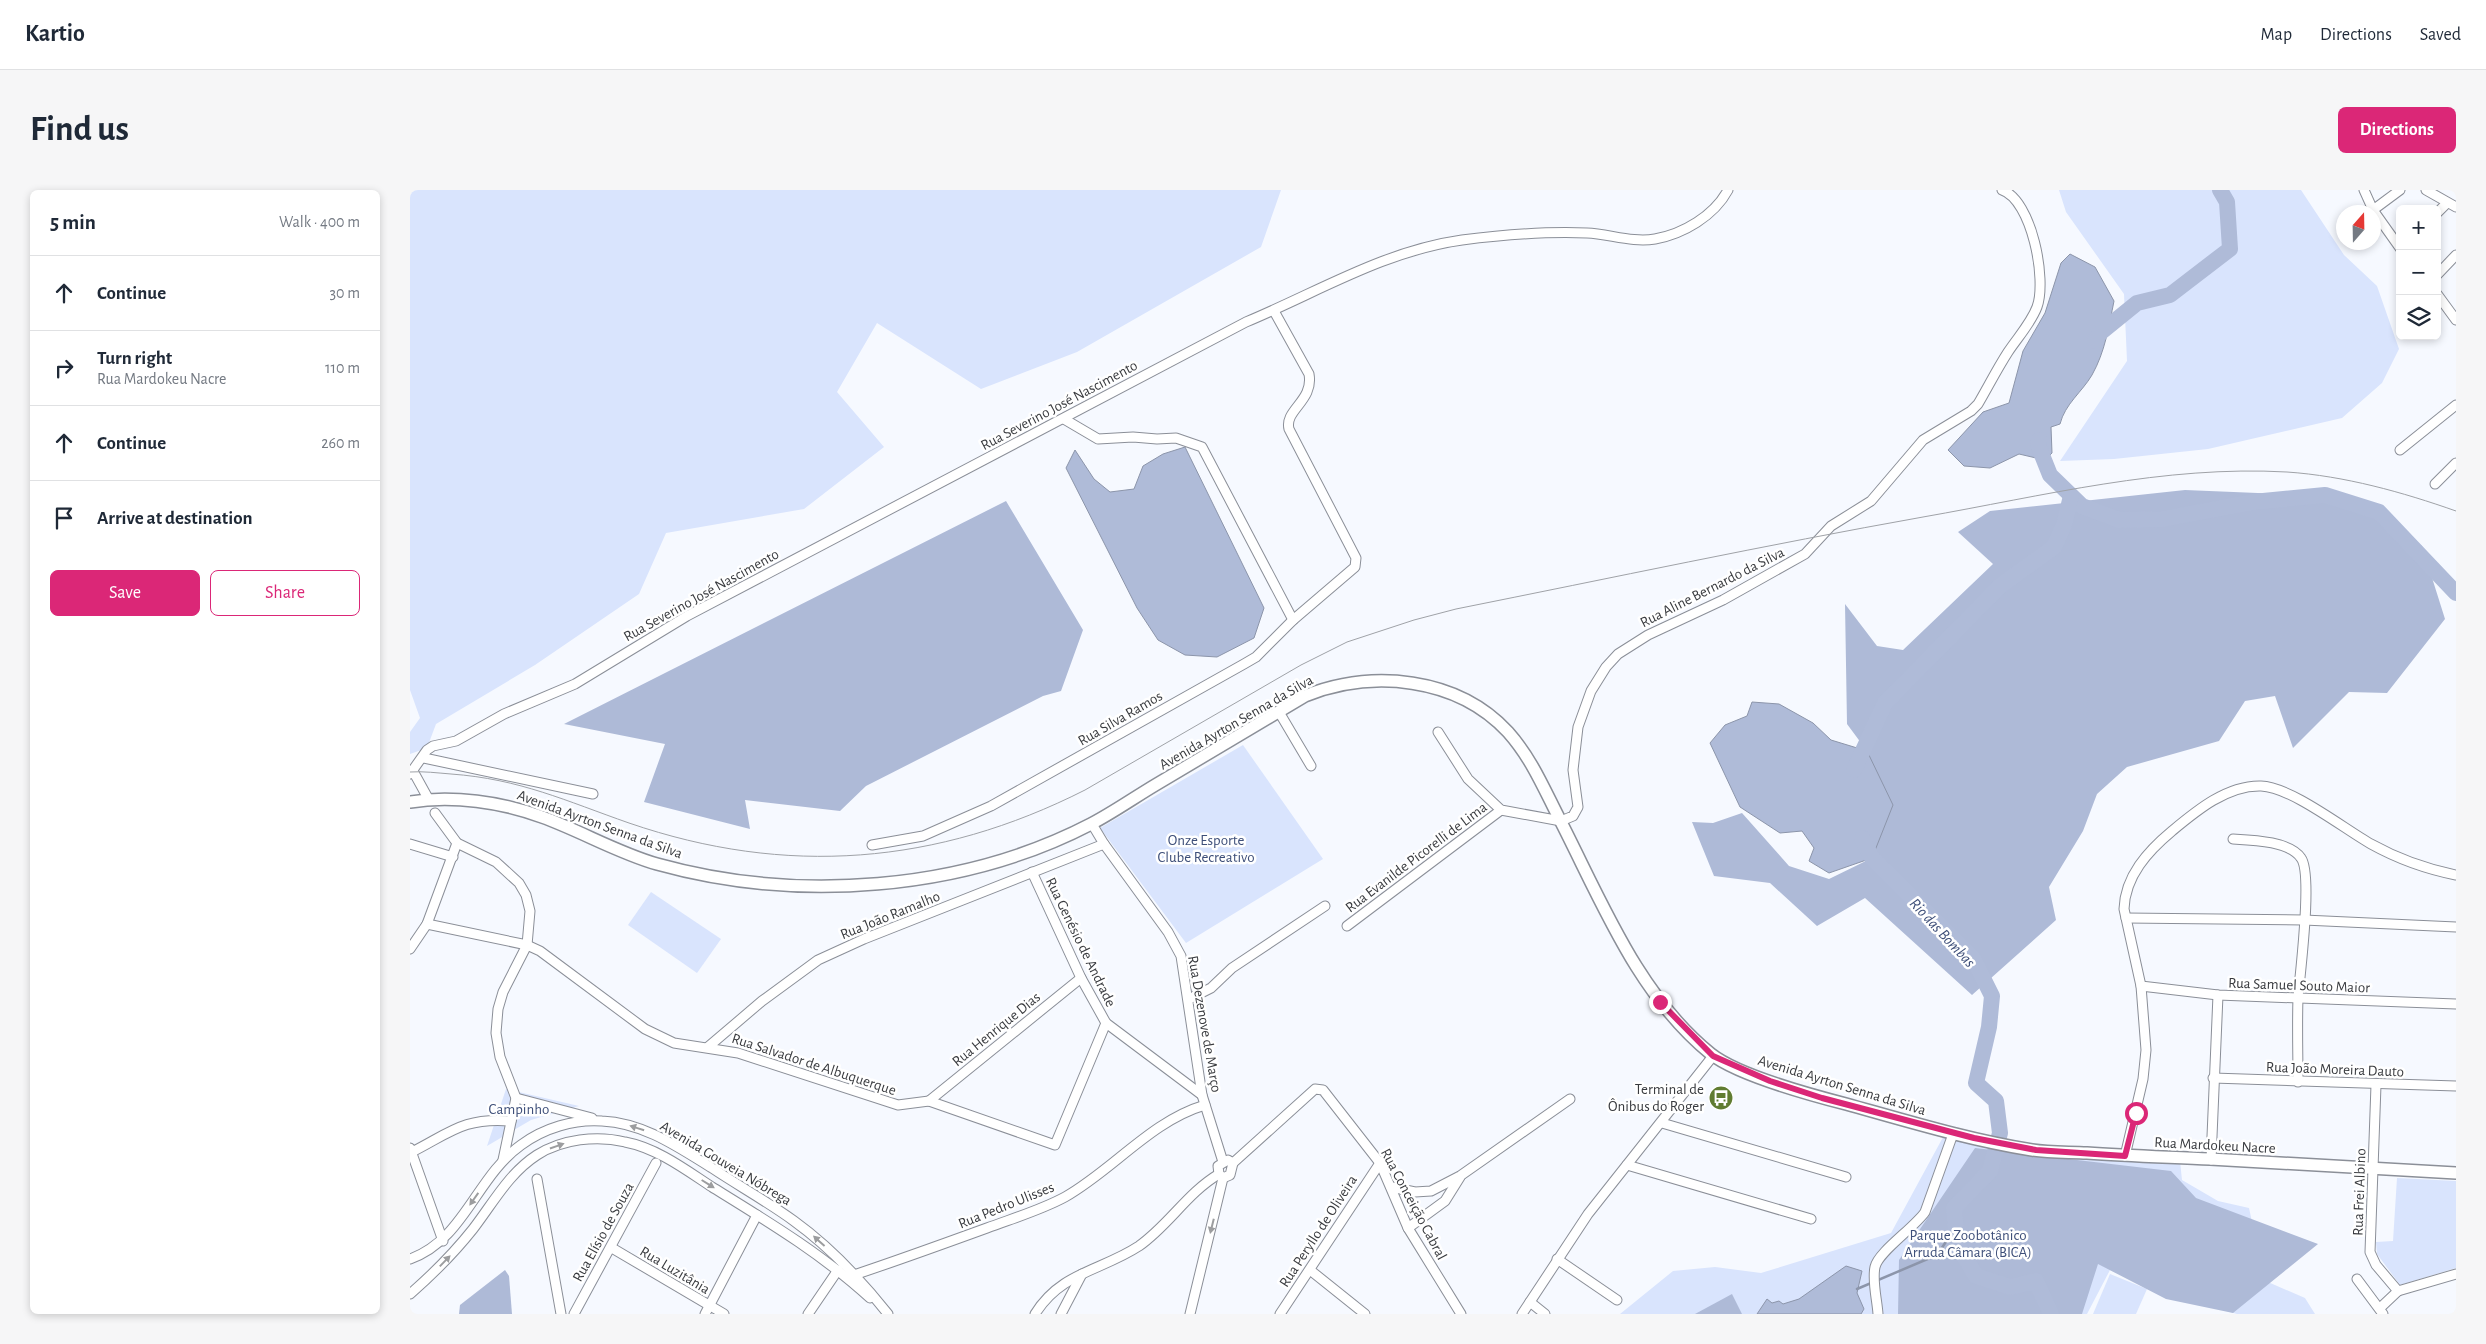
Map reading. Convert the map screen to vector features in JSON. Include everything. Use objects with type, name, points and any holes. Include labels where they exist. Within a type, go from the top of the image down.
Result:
[{"type":"main road","name":"Avenida Ayrton Senna da Silva","points":[[410,802],[429,800],[477,802],[528,812],[655,863],[712,878],[772,885],[837,887],[899,881],[960,871],[1016,855],[1092,824],[1305,696],[1328,687],[1382,680],[1422,684],[1460,697],[1491,717],[1521,748],[1539,775],[1627,950],[1647,984],[1678,1022],[1713,1056],[1748,1073],[1809,1094],[1953,1134],[1974,1138]]},
{"type":"main road","name":"Rua Mardokeu Nacre","points":[[1974,1138],[2036,1150],[2456,1173]]},
{"type":"street","name":"Rua Severino José Nascimento","points":[[426,754],[437,745],[456,741],[504,714],[575,684],[687,616],[1246,322],[1373,264],[1460,240],[1564,233],[1587,233],[1643,240],[1669,236],[1692,225],[1719,205],[1728,190]]},
{"type":"street","name":"Rua Aline Bernardo da Silva","points":[[1561,822],[1573,816],[1578,807],[1574,760],[1578,727],[1584,707],[1606,667],[1618,654],[1648,635],[1723,600],[1805,554],[1830,526],[1871,501],[1923,440],[1971,411],[1978,404],[2008,352],[2037,309],[2040,293],[2039,273],[2030,227],[2018,201],[2012,194],[2002,190]]},
{"type":"street","points":[[2364,190],[2371,205]]},
{"type":"street","points":[[2380,205],[2400,190]]},
{"type":"street","points":[[2426,190],[2456,207]]},
{"type":"street","points":[[2441,209],[2447,203]]},
{"type":"street","points":[[2381,221],[2396,242]]},
{"type":"street","points":[[2441,271],[2456,255]]},
{"type":"street","points":[[2438,295],[2455,316]]},
{"type":"street","name":"Rua Silva Ramos","points":[[872,845],[923,836],[991,806],[1256,657],[1293,620],[1355,567],[1356,558],[1287,424],[1308,393],[1310,382],[1309,374],[1274,310]]},
{"type":"street","points":[[2400,450],[2456,405]]},
{"type":"street","points":[[1064,419],[1098,439],[1133,436],[1157,439],[1176,438],[1202,447],[1293,620]]},
{"type":"street","points":[[2434,484],[2456,463]]},
{"type":"street","points":[[1279,712],[1311,766]]},
{"type":"street","points":[[1438,732],[1468,778],[1501,810],[1561,822]]},
{"type":"street","points":[[429,800],[412,773],[426,754],[593,794]]},
{"type":"street","points":[[2125,1156],[2146,1065],[2141,986],[2126,918],[2124,898],[2127,887],[2141,863],[2154,846],[2196,810],[2218,798],[2246,788],[2261,786],[2292,796],[2404,860],[2456,875]]},
{"type":"street","name":"Rua Evanilde Picorelli de Lima","points":[[1347,926],[1501,810]]},
{"type":"street","points":[[434,813],[457,843],[496,862],[519,883],[526,895],[530,911],[527,945],[503,992],[498,1009],[496,1034],[500,1057],[516,1098],[503,1160]]},
{"type":"street","name":"Rua Dezenove de Março","points":[[1092,824],[1104,844],[1176,944],[1183,966],[1189,1000],[1202,1095],[1223,1162]]},
{"type":"street","points":[[2233,839],[2271,843],[2293,851],[2301,857],[2306,876],[2298,999],[2298,1082]]},
{"type":"street","points":[[410,949],[427,924],[457,843]]},
{"type":"street","points":[[410,844],[453,857]]},
{"type":"street","name":"Rua João Ramalho","points":[[708,1047],[762,1000],[818,960],[864,939],[1104,844]]},
{"type":"street","name":"Rua Genésio de Andrade","points":[[1032,872],[1081,978],[1106,1023],[1202,1095]]},
{"type":"street","points":[[1189,1000],[1211,988],[1232,968],[1325,906]]},
{"type":"street","points":[[2126,918],[2304,920],[2456,927]]},
{"type":"street","name":"Rua Salvador de Albuquerque","points":[[427,924],[527,945],[552,958],[645,1028],[659,1037],[674,1043],[738,1053],[898,1105],[929,1101],[1055,1145],[1106,1023]]},
{"type":"street","name":"Rua Henrique Dias","points":[[929,1101],[1081,978]]},
{"type":"street","name":"Rua Samuel Souto Maior","points":[[2141,986],[2218,995],[2456,1004]]},
{"type":"street","points":[[2211,1160],[2218,995]]},
{"type":"street","points":[[1522,1314],[1588,1214],[1713,1056]]},
{"type":"street","name":"Rua João Moreira Dauto","points":[[2214,1078],[2376,1085],[2456,1086]]},
{"type":"street","name":"Rua Frei Albino","points":[[2376,1085],[2370,1252],[2376,1265],[2398,1291]]},
{"type":"street","name":"Rua Conceição Cabral","points":[[1233,1162],[1315,1089],[1323,1090],[1380,1163],[1408,1228],[1461,1314]]},
{"type":"street","points":[[516,1098],[602,1120]]},
{"type":"street","points":[[1391,1187],[1415,1192],[1432,1192],[1460,1176],[1570,1099]]},
{"type":"street","name":"Rua Pedro Ulisses","points":[[854,1274],[963,1237],[1040,1209],[1063,1198],[1160,1128],[1192,1109],[1205,1105]]},
{"type":"street","points":[[443,1241],[411,1151],[465,1125],[486,1119],[511,1120]]},
{"type":"street","name":"Avenida Gouveia Nóbrega","points":[[410,1259],[427,1253],[443,1241],[503,1160],[521,1145],[541,1133],[559,1126],[602,1120],[634,1127],[654,1134],[680,1148],[795,1222],[854,1274],[887,1314]]},
{"type":"street","points":[[1662,1122],[1846,1177]]},
{"type":"street","points":[[1878,1314],[1875,1276],[1878,1258],[1917,1223],[1925,1212],[1953,1134]]},
{"type":"street","name":"Avenida Gouveia Nóbrega","points":[[410,1294],[448,1258],[512,1176],[538,1154],[573,1142],[609,1139],[644,1148],[668,1160],[795,1238],[838,1270],[887,1314]]},
{"type":"street","points":[[1035,1314],[1043,1300],[1056,1288],[1145,1242],[1162,1227],[1194,1192],[1221,1176],[1230,1175],[1233,1162],[1228,1160],[1218,1166],[1221,1176],[1190,1314]]},
{"type":"street","name":"Rua Elísio de Souza","points":[[574,1314],[612,1248],[656,1163]]},
{"type":"street","name":"Rua Peryllo de Oliveira","points":[[1280,1314],[1380,1163]]},
{"type":"street","points":[[1627,1165],[1811,1219]]},
{"type":"street","points":[[1408,1228],[1445,1201],[1460,1176]]},
{"type":"street","points":[[538,1179],[561,1314]]},
{"type":"street","points":[[707,1310],[757,1215]]},
{"type":"street","name":"Rua Luzitânia","points":[[612,1248],[707,1310],[724,1314]]},
{"type":"street","points":[[1557,1259],[1617,1300]]},
{"type":"street","points":[[808,1314],[838,1270]]},
{"type":"street","points":[[1310,1270],[1365,1314]]},
{"type":"street","points":[[1061,1314],[1082,1274]]},
{"type":"street","points":[[2357,1279],[2381,1311],[2398,1291],[2456,1274]]},
{"type":"street","points":[[1530,1302],[1545,1314]]},
{"type":"green space","points":[[410,190],[1281,190],[1261,247],[1077,352],[981,389],[877,323],[837,392],[884,447],[804,509],[666,533],[639,594],[535,665],[436,724],[427,748],[410,754],[410,732],[420,718],[410,690]]},
{"type":"green space","points":[[2059,190],[2301,190],[2336,243],[2336,250],[2341,250],[2377,286],[2399,349],[2382,383],[2342,418],[2208,449],[2114,459],[2060,461],[2127,361],[2124,294],[2066,212]]},
{"type":"green space","points":[[2185,490],[2350,497],[2422,546],[2445,619],[2387,693],[2349,692],[2293,748],[2275,696],[2245,701],[2219,741],[2127,767],[2097,794],[2083,831],[2049,887],[2056,920],[1972,995],[1865,898],[1817,926],[1770,883],[1714,876],[1692,822],[1713,823],[1742,813],[1789,866],[1829,879],[1872,858],[1867,751],[1847,724],[1845,604],[1877,646],[1903,650],[1993,564],[1958,532],[1990,511]]},
{"type":"green space","points":[[1006,501],[1083,630],[1061,691],[1043,696],[866,786],[840,811],[745,800],[750,829],[644,802],[665,744],[564,724]]},
{"type":"green space","name":"Onze Esporte Clube Recreativo","points":[[1243,745],[1323,859],[1186,943],[1100,828]]},
{"type":"green space","points":[[651,892],[721,939],[697,973],[628,925]]},
{"type":"green space","name":"Campinho","points":[[506,1089],[579,1106],[531,1120],[487,1146]]},
{"type":"green space","name":"Parque Zoobotânico Arruda Câmara (BICA)","points":[[1948,1128],[2023,1150],[2180,1161],[2182,1180],[2218,1201],[2249,1208],[2254,1231],[2215,1259],[2305,1298],[2315,1314],[2237,1314],[2152,1289],[2110,1270],[2087,1314],[1620,1314],[1673,1271],[1715,1267],[1761,1273],[1891,1233]]},
{"type":"green space","name":"Parque Zoobotânico Arruda Câmara (BICA)","points":[[1975,1148],[2171,1171],[2196,1198],[2318,1244],[2233,1313],[2166,1299],[2098,1264],[2082,1314],[1898,1314],[1899,1260]]},
{"type":"green space","points":[[2397,1178],[2456,1181],[2456,1268],[2400,1285],[2377,1254],[2376,1242],[2393,1241]]},
{"type":"green space","points":[[505,1270],[509,1276],[512,1314],[459,1314],[460,1305]]},
{"type":"green space","points":[[2110,1274],[2147,1289],[2136,1314],[2093,1314]]},
{"type":"green space","points":[[1732,1294],[1742,1314],[1695,1314]]},
{"type":"shaded area","points":[[2070,254],[2095,267],[2114,301],[2106,339],[2092,375],[2066,410],[2060,424],[2051,427],[2052,453],[2040,465],[2036,458],[2019,454],[1990,468],[1964,466],[1948,450],[1983,412],[2009,403],[2023,351],[2045,313],[2061,263]]},
{"type":"shaded area","points":[[1185,447],[1264,608],[1254,638],[1217,657],[1185,655],[1158,640],[1137,608],[1066,468],[1075,450],[1094,479],[1110,492],[1134,489],[1143,466],[1163,454]]},
{"type":"shaded area","points":[[1752,702],[1779,704],[1813,723],[1831,740],[1867,751],[1893,805],[1872,858],[1829,873],[1809,861],[1814,848],[1802,831],[1780,833],[1740,807],[1710,743],[1725,725],[1747,716]]},
{"type":"shaded area","points":[[1846,1266],[1862,1271],[1857,1293],[1864,1309],[1861,1314],[1757,1314],[1767,1299],[1772,1303],[1779,1301],[1783,1304],[1799,1299]]},
{"type":"waterway","points":[[2095,341],[2100,333],[2137,303],[2170,295],[2230,249],[2227,202],[2220,190]]},
{"type":"waterway","points":[[2039,440],[2038,445],[2050,475],[2082,506],[2119,520],[2163,519],[2253,502],[2325,495],[2379,512],[2456,593]]},
{"type":"waterway","points":[[1854,770],[1885,703],[2000,586],[2054,547],[2064,525],[2071,496]]},
{"type":"waterway","name":"Rio das Bombas","points":[[1862,838],[1872,858],[1974,960],[1992,996],[1989,1027],[1976,1083],[1996,1101],[2000,1133],[1990,1171],[1954,1208],[1957,1244],[1976,1276],[2010,1287],[2036,1281],[2051,1314]]},
{"type":"waterway","points":[[1857,1289],[1937,1255],[1956,1227]]},
{"type":"tram line","points":[[410,772],[476,777],[521,786],[629,823],[688,840],[746,851],[803,856],[860,855],[917,848],[973,834],[1029,815],[1085,790],[1301,665],[1347,642],[1414,620],[1456,609],[1806,539],[2058,492],[2104,484],[2195,473],[2287,472],[2330,477],[2394,491],[2456,511]]},
{"type":"place","name":"Terminal de Ônibus do Roger","points":[[1721,1098]]},
{"type":"route","points":[[1660,1002],[1713,1056],[1728,1064],[1770,1081],[1822,1098],[1953,1134],[2036,1150],[2125,1156],[2136,1113]]}]
